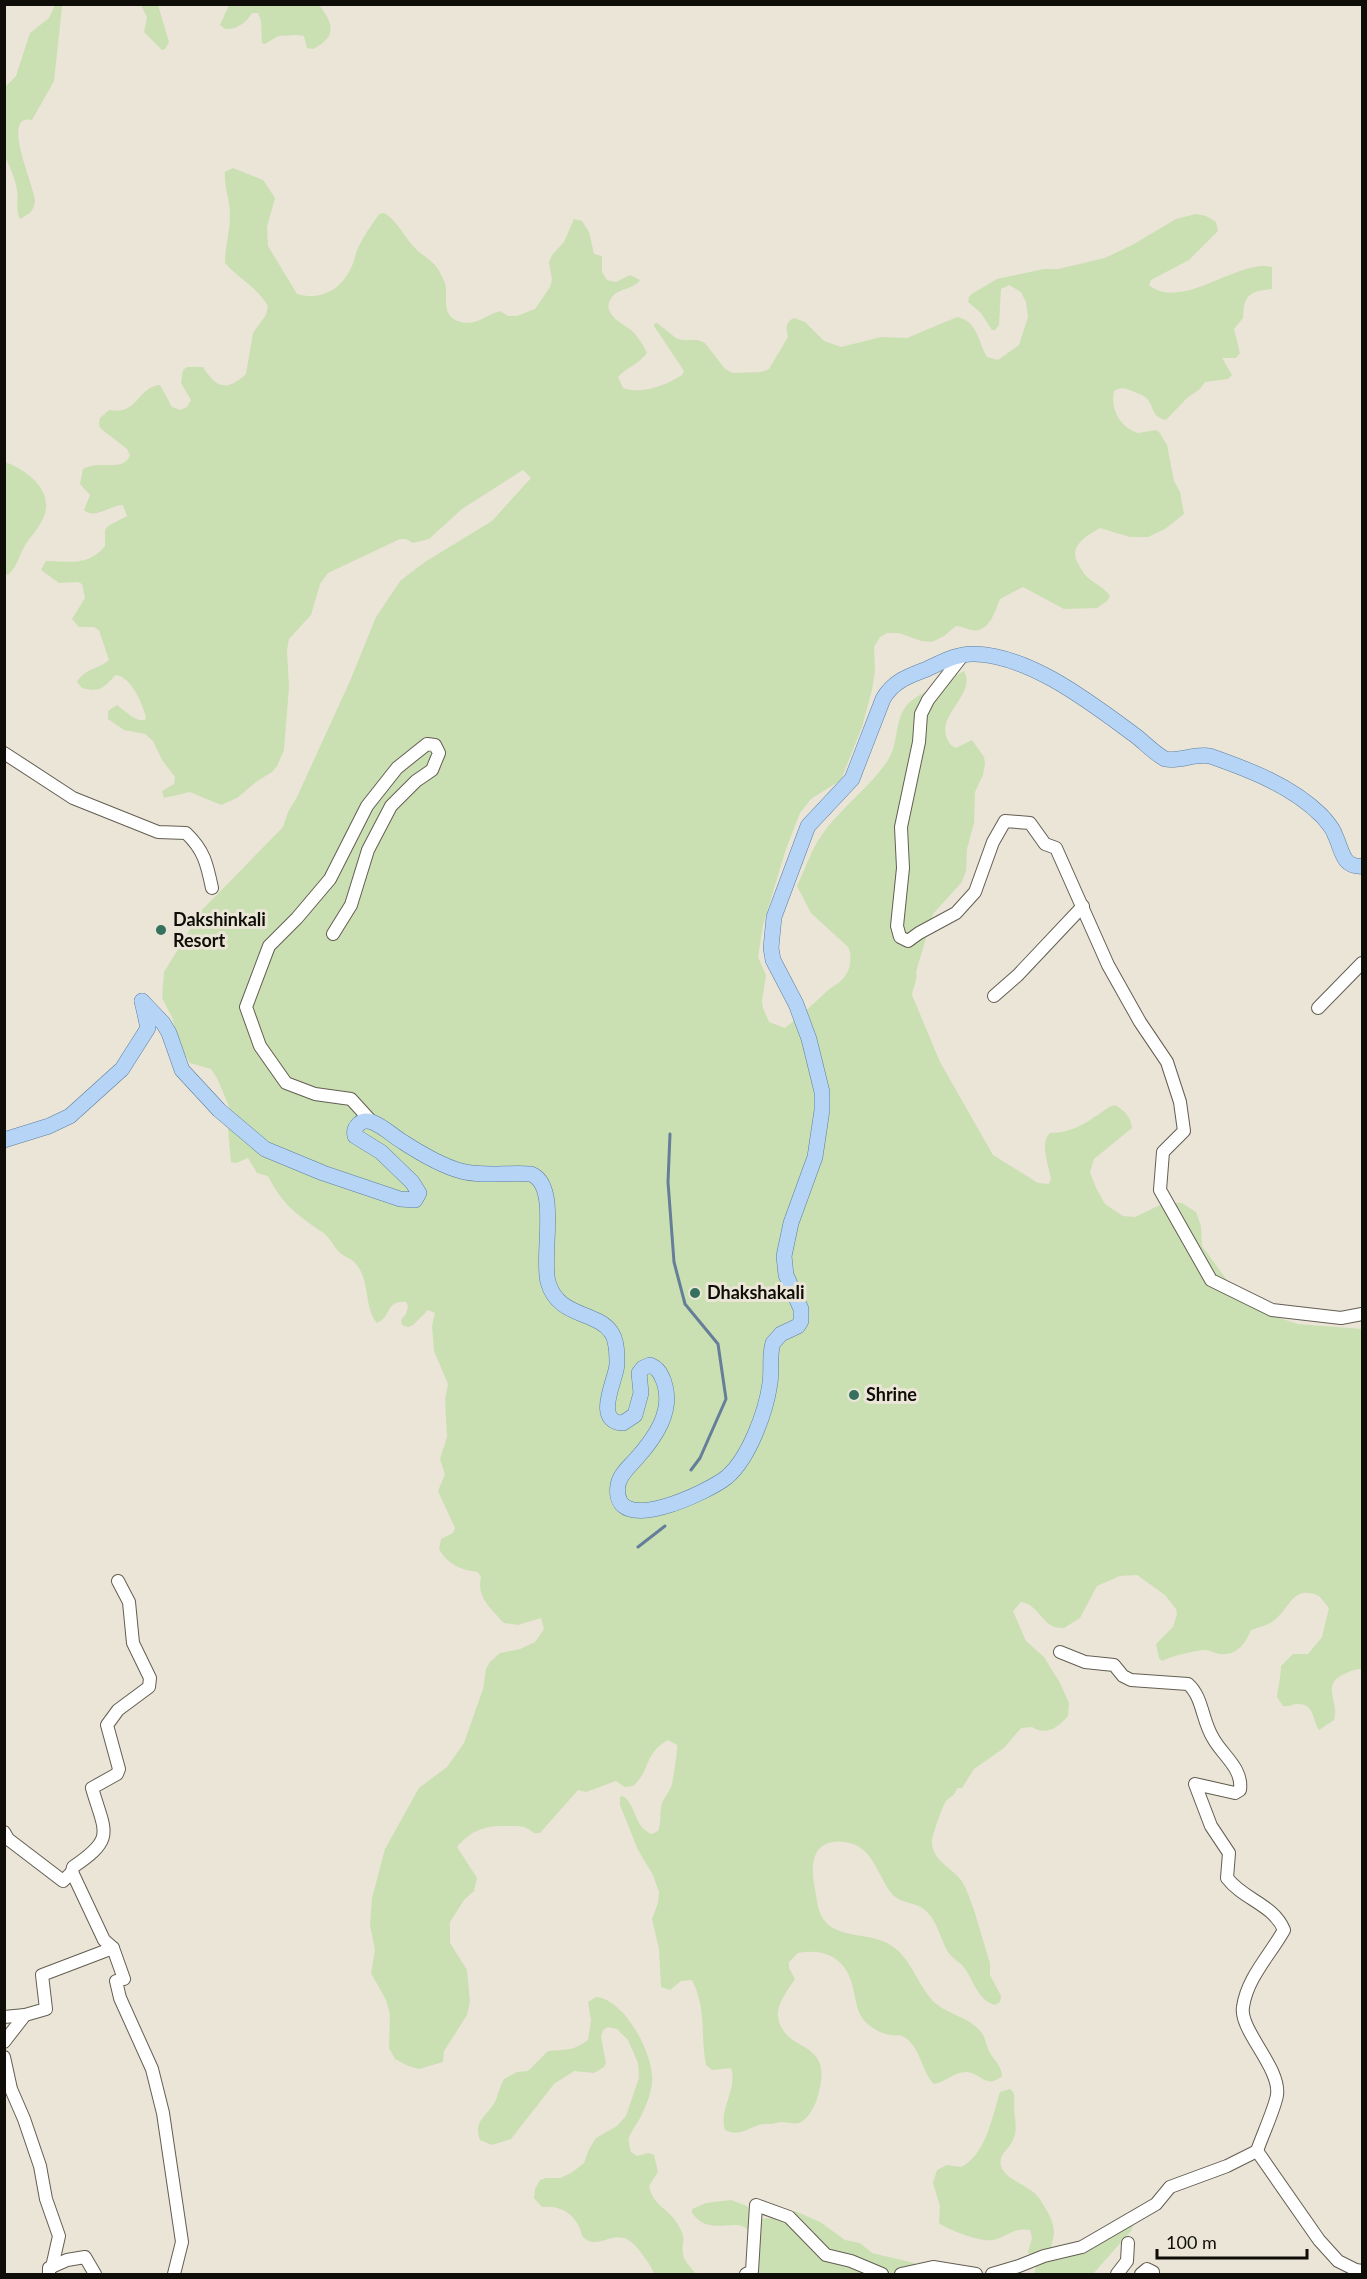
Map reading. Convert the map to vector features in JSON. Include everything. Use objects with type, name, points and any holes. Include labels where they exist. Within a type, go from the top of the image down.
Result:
[{"type":"main road","points":[[4,1140],[49,1126],[69,1116],[122,1069],[148,1028],[142,1001],[164,1023],[170,1033],[182,1070],[219,1110],[265,1149],[322,1173],[400,1199],[414,1200],[419,1193],[412,1182],[378,1149],[355,1136],[356,1126],[371,1121],[405,1143],[456,1169],[473,1173],[531,1174],[542,1181],[548,1202],[546,1268],[552,1293],[569,1308],[606,1327],[614,1336],[617,1364],[608,1400],[610,1415],[615,1421],[623,1423],[635,1415],[641,1393],[639,1373],[645,1366],[651,1365],[656,1368],[665,1384],[667,1403],[662,1422],[653,1437],[627,1468],[619,1481],[618,1493],[623,1503],[639,1510],[667,1507],[720,1483],[735,1470],[750,1444],[761,1417],[771,1382],[773,1342],[781,1334],[798,1326],[802,1316],[786,1275],[784,1256],[791,1223],[815,1157],[822,1110],[822,1092],[809,1039],[796,1004],[773,960],[771,934],[778,904],[808,826],[852,779],[887,692],[903,678],[963,655],[974,654],[1004,658],[1031,668],[1055,681],[1131,732],[1165,759],[1200,754],[1210,756],[1280,785],[1323,817],[1333,829],[1346,861],[1360,867]]},
{"type":"street","points":[[963,655],[928,700],[921,714],[920,742],[901,827],[903,868],[897,926],[900,937],[908,941],[956,913],[975,891],[993,842],[1005,821],[1030,824],[1045,844],[1056,848],[1108,965],[1140,1022],[1167,1062],[1180,1102],[1184,1131],[1163,1152],[1160,1190],[1211,1280],[1272,1310],[1341,1318],[1362,1314]]},
{"type":"street","points":[[333,934],[351,905],[368,850],[391,806],[416,781],[432,770],[438,760],[440,753],[435,745],[427,744],[397,768],[367,806],[330,879],[297,918],[269,946],[246,1007],[260,1046],[286,1083],[315,1094],[351,1099],[371,1121]]},
{"type":"street","points":[[4,753],[73,798],[158,832],[186,833],[200,846],[208,867],[212,888]]},
{"type":"street","points":[[994,996],[1018,975],[1083,906]]},
{"type":"street","points":[[1318,1008],[1362,963]]},
{"type":"street","points":[[4,1832],[8,1839],[63,1881],[72,1872],[73,1867],[101,1846],[105,1834],[92,1788],[117,1774],[119,1769],[107,1725],[118,1710],[149,1687],[150,1678],[133,1643],[129,1602],[118,1581]]},
{"type":"street","points":[[992,2274],[1044,2256],[1082,2247],[1156,2204],[1170,2187],[1227,2166],[1257,2151],[1277,2094],[1275,2076],[1256,2043],[1242,2009],[1248,1989],[1284,1930],[1278,1918],[1235,1888],[1227,1878],[1229,1853],[1211,1826],[1195,1784],[1235,1793],[1240,1790],[1241,1785],[1231,1760],[1214,1741],[1199,1699],[1194,1689],[1188,1684],[1131,1680],[1123,1676],[1114,1665],[1085,1662],[1060,1652]]},
{"type":"street","points":[[72,1872],[104,1940],[113,1948],[124,1979],[116,1981],[120,1998],[153,2069],[163,2113],[182,2242],[174,2274]]},
{"type":"street","points":[[4,2017],[25,2015],[46,2009],[42,1975],[113,1948]]},
{"type":"street","points":[[4,2042],[25,2015]]},
{"type":"street","points":[[4,2057],[11,2089],[40,2166],[46,2199],[59,2236],[50,2271]]},
{"type":"street","points":[[1257,2151],[1319,2240],[1338,2261],[1362,2271]]},
{"type":"street","points":[[746,2274],[752,2271],[756,2205],[789,2217],[826,2255],[851,2261],[882,2274]]},
{"type":"street","points":[[1117,2274],[1127,2261],[1128,2243]]},
{"type":"street","points":[[50,2271],[67,2260],[85,2256],[95,2274]]},
{"type":"street","points":[[901,2274],[933,2267],[976,2274]]},
{"type":"street","points":[[1141,2274],[1147,2269],[1153,2271],[1153,2274]]},
{"type":"green space","points":[[55,5],[62,5],[62,7],[54,81],[32,120],[23,121],[19,127],[21,151],[35,200],[30,213],[20,219],[16,186],[5,157],[5,87],[16,76],[30,33],[49,18]]},
{"type":"green space","points":[[141,5],[158,5],[169,42],[165,49],[162,50],[144,32],[147,17]]},
{"type":"green space","points":[[229,5],[319,5],[328,18],[331,30],[326,40],[313,49],[307,48],[304,36],[301,35],[278,36],[265,44],[262,43],[261,21],[258,13],[252,13],[244,23],[237,27],[225,29],[220,25]]},
{"type":"green space","points":[[233,168],[263,180],[275,198],[267,227],[268,246],[297,294],[322,295],[336,288],[347,276],[363,238],[379,214],[384,213],[393,220],[411,244],[437,267],[445,283],[447,311],[454,319],[466,323],[500,311],[508,316],[517,316],[535,309],[550,287],[552,280],[549,262],[552,255],[564,242],[574,219],[582,221],[589,232],[594,254],[602,256],[602,272],[607,280],[616,282],[630,275],[640,280],[634,286],[615,294],[609,303],[610,313],[633,332],[647,353],[618,377],[623,388],[630,390],[646,390],[661,385],[682,375],[684,371],[654,326],[657,323],[676,338],[705,343],[725,369],[733,373],[761,372],[769,369],[788,337],[788,324],[794,318],[805,322],[824,341],[841,347],[881,337],[907,338],[957,317],[964,319],[973,327],[987,357],[998,360],[1019,345],[1028,317],[1026,302],[1021,292],[1009,285],[1001,289],[999,325],[992,330],[981,313],[968,302],[973,293],[997,279],[1044,269],[1058,269],[1105,258],[1176,219],[1196,214],[1206,216],[1216,222],[1218,231],[1189,260],[1151,280],[1149,285],[1162,292],[1178,292],[1194,289],[1259,266],[1272,267],[1272,289],[1258,291],[1249,296],[1243,318],[1234,329],[1240,353],[1236,358],[1222,358],[1232,375],[1228,379],[1205,382],[1166,420],[1155,414],[1148,400],[1143,396],[1125,389],[1114,391],[1115,411],[1121,422],[1138,433],[1156,430],[1167,445],[1174,481],[1180,492],[1184,514],[1165,529],[1148,537],[1130,537],[1100,528],[1080,543],[1075,553],[1076,559],[1086,576],[1110,596],[1107,601],[1097,608],[1064,609],[1023,587],[1000,599],[987,625],[982,629],[971,630],[956,626],[932,642],[921,641],[899,633],[887,633],[880,637],[874,647],[875,671],[862,727],[841,780],[811,799],[800,813],[786,849],[763,925],[758,957],[766,975],[763,1008],[769,1022],[785,1028],[846,975],[850,961],[848,947],[811,913],[797,886],[821,836],[837,816],[873,780],[888,760],[905,707],[924,693],[964,671],[967,680],[965,689],[949,716],[946,735],[951,745],[956,748],[972,740],[984,757],[985,763],[983,775],[975,792],[974,823],[967,849],[966,871],[962,882],[933,914],[916,972],[912,995],[940,1062],[993,1155],[1038,1183],[1049,1184],[1051,1179],[1045,1143],[1050,1133],[1075,1128],[1115,1105],[1127,1114],[1132,1128],[1094,1159],[1090,1172],[1105,1204],[1123,1216],[1135,1217],[1164,1203],[1182,1203],[1196,1212],[1201,1226],[1202,1246],[1240,1298],[1270,1315],[1298,1324],[1362,1329],[1362,1669],[1344,1674],[1333,1683],[1334,1720],[1319,1730],[1307,1707],[1298,1704],[1283,1706],[1277,1697],[1281,1666],[1293,1654],[1308,1654],[1322,1637],[1329,1608],[1319,1596],[1311,1593],[1298,1595],[1274,1620],[1265,1626],[1251,1630],[1243,1645],[1235,1651],[1219,1654],[1201,1650],[1162,1661],[1159,1658],[1156,1644],[1173,1627],[1177,1614],[1176,1609],[1165,1595],[1137,1575],[1120,1576],[1097,1586],[1080,1618],[1064,1628],[1051,1625],[1033,1607],[1021,1602],[1013,1611],[1026,1641],[1044,1657],[1060,1683],[1069,1703],[1068,1716],[1056,1727],[1047,1731],[1032,1727],[1021,1728],[1004,1748],[974,1769],[962,1788],[957,1788],[946,1801],[932,1838],[938,1858],[957,1875],[969,1896],[990,1963],[990,1975],[1001,1996],[1000,2002],[995,2005],[983,1998],[965,1969],[948,1952],[930,1916],[919,1906],[900,1900],[892,1894],[862,1849],[850,1843],[836,1842],[823,1845],[815,1856],[813,1873],[817,1901],[821,1915],[828,1924],[837,1930],[882,1941],[899,1951],[932,2000],[970,2022],[981,2032],[1000,2069],[1002,2076],[997,2080],[988,2081],[966,2072],[934,2084],[910,2041],[901,2036],[879,2032],[863,2019],[850,1978],[840,1963],[818,1952],[798,1953],[789,1962],[789,1968],[795,1979],[781,2001],[778,2016],[782,2029],[815,2056],[820,2066],[821,2080],[816,2102],[807,2117],[799,2123],[761,2124],[738,2133],[725,2130],[724,2115],[732,2084],[731,2068],[712,2070],[706,2065],[700,2001],[692,1980],[681,1981],[670,1990],[661,1987],[659,1949],[652,1919],[659,1892],[653,1875],[638,1850],[620,1805],[620,1797],[623,1796],[628,1800],[646,1831],[652,1834],[658,1831],[662,1803],[672,1784],[677,1752],[677,1745],[668,1740],[655,1751],[643,1774],[633,1786],[625,1787],[616,1781],[586,1792],[578,1790],[540,1833],[534,1833],[522,1826],[493,1826],[473,1833],[462,1841],[457,1847],[477,1878],[474,1891],[464,1900],[450,1922],[450,1943],[467,1970],[470,2002],[467,2015],[444,2051],[443,2062],[419,2069],[395,2059],[389,2048],[390,2014],[386,2000],[371,1973],[375,1950],[370,1925],[372,1898],[385,1849],[419,1788],[447,1767],[464,1743],[490,1662],[500,1653],[520,1649],[535,1642],[544,1629],[541,1618],[518,1625],[504,1623],[483,1596],[481,1577],[478,1572],[456,1566],[446,1559],[439,1549],[441,1539],[453,1533],[455,1528],[438,1491],[445,1474],[440,1459],[447,1437],[445,1400],[448,1384],[434,1351],[432,1326],[435,1313],[428,1310],[408,1327],[402,1325],[401,1320],[408,1306],[406,1302],[399,1302],[392,1306],[385,1317],[377,1323],[370,1309],[363,1277],[355,1263],[340,1253],[325,1234],[291,1208],[268,1176],[257,1173],[248,1158],[236,1163],[231,1162],[228,1129],[230,1109],[211,1069],[190,1063],[179,1046],[172,1017],[162,998],[164,972],[202,910],[283,827],[350,681],[376,617],[401,580],[425,562],[492,521],[531,478],[523,470],[462,509],[429,539],[413,543],[400,539],[328,573],[320,584],[311,615],[289,639],[287,650],[289,687],[284,750],[277,766],[237,798],[221,805],[190,792],[164,798],[162,791],[174,784],[175,777],[162,760],[153,741],[145,734],[124,730],[108,719],[108,711],[117,705],[131,716],[145,720],[146,717],[136,692],[127,681],[116,675],[105,686],[94,690],[82,688],[77,682],[88,671],[109,660],[99,630],[94,627],[79,627],[72,619],[85,598],[82,584],[78,582],[59,583],[41,570],[46,561],[85,560],[99,553],[105,546],[105,530],[108,526],[127,516],[123,505],[98,513],[88,513],[84,510],[90,495],[80,484],[83,469],[96,465],[117,465],[127,460],[130,455],[127,449],[100,428],[100,418],[109,410],[126,409],[146,391],[160,385],[172,407],[180,410],[187,407],[191,400],[181,383],[183,370],[187,367],[203,367],[217,383],[222,385],[233,383],[246,374],[253,333],[266,315],[268,306],[259,294],[225,263],[230,215],[225,172]]},
{"type":"green space","points":[[5,462],[24,471],[32,478],[44,494],[46,503],[40,524],[8,575],[4,573]]},
{"type":"green space","points":[[596,1997],[607,2000],[627,2018],[649,2058],[652,2072],[650,2092],[644,2110],[630,2135],[629,2145],[631,2152],[637,2156],[649,2153],[654,2155],[658,2172],[649,2186],[651,2193],[680,2229],[683,2237],[684,2257],[696,2274],[654,2274],[633,2243],[625,2238],[617,2237],[596,2242],[589,2241],[582,2236],[574,2218],[555,2207],[542,2207],[534,2198],[535,2189],[540,2180],[560,2178],[571,2173],[584,2163],[596,2138],[617,2126],[626,2116],[639,2078],[638,2063],[628,2040],[617,2029],[608,2027],[603,2030],[601,2037],[606,2063],[604,2067],[594,2073],[574,2071],[554,2084],[511,2139],[492,2145],[480,2140],[479,2124],[495,2102],[504,2079],[517,2072],[528,2071],[548,2051],[573,2048],[588,2040],[591,2020],[588,2002]]},
{"type":"green space","points":[[1010,2089],[1014,2096],[1015,2133],[1012,2142],[1002,2156],[1001,2166],[1008,2176],[1035,2194],[1046,2210],[1054,2228],[1052,2254],[1134,2224],[1131,2231],[1093,2274],[1034,2274],[1037,2264],[1028,2252],[1032,2238],[1030,2230],[1015,2231],[998,2239],[982,2240],[939,2223],[940,2206],[933,2183],[937,2170],[947,2165],[961,2167],[977,2154],[991,2124],[1000,2092]]},
{"type":"green space","points":[[731,2200],[747,2206],[755,2219],[775,2218],[795,2211],[820,2222],[845,2240],[860,2243],[872,2253],[948,2274],[743,2274],[758,2246],[749,2232],[743,2226],[707,2224],[692,2213],[692,2209],[706,2203]]},
{"type":"waterway","points":[[670,1134],[668,1182],[674,1262],[685,1304],[718,1344],[726,1399],[700,1458],[691,1470]]},
{"type":"waterway","points":[[638,1547],[665,1526]]},
{"type":"place","name":"Dakshinkali Resort","points":[[161,930]]},
{"type":"place","name":"Dhakshakali","points":[[695,1293]]},
{"type":"place","name":"Shrine","points":[[854,1395]]}]
